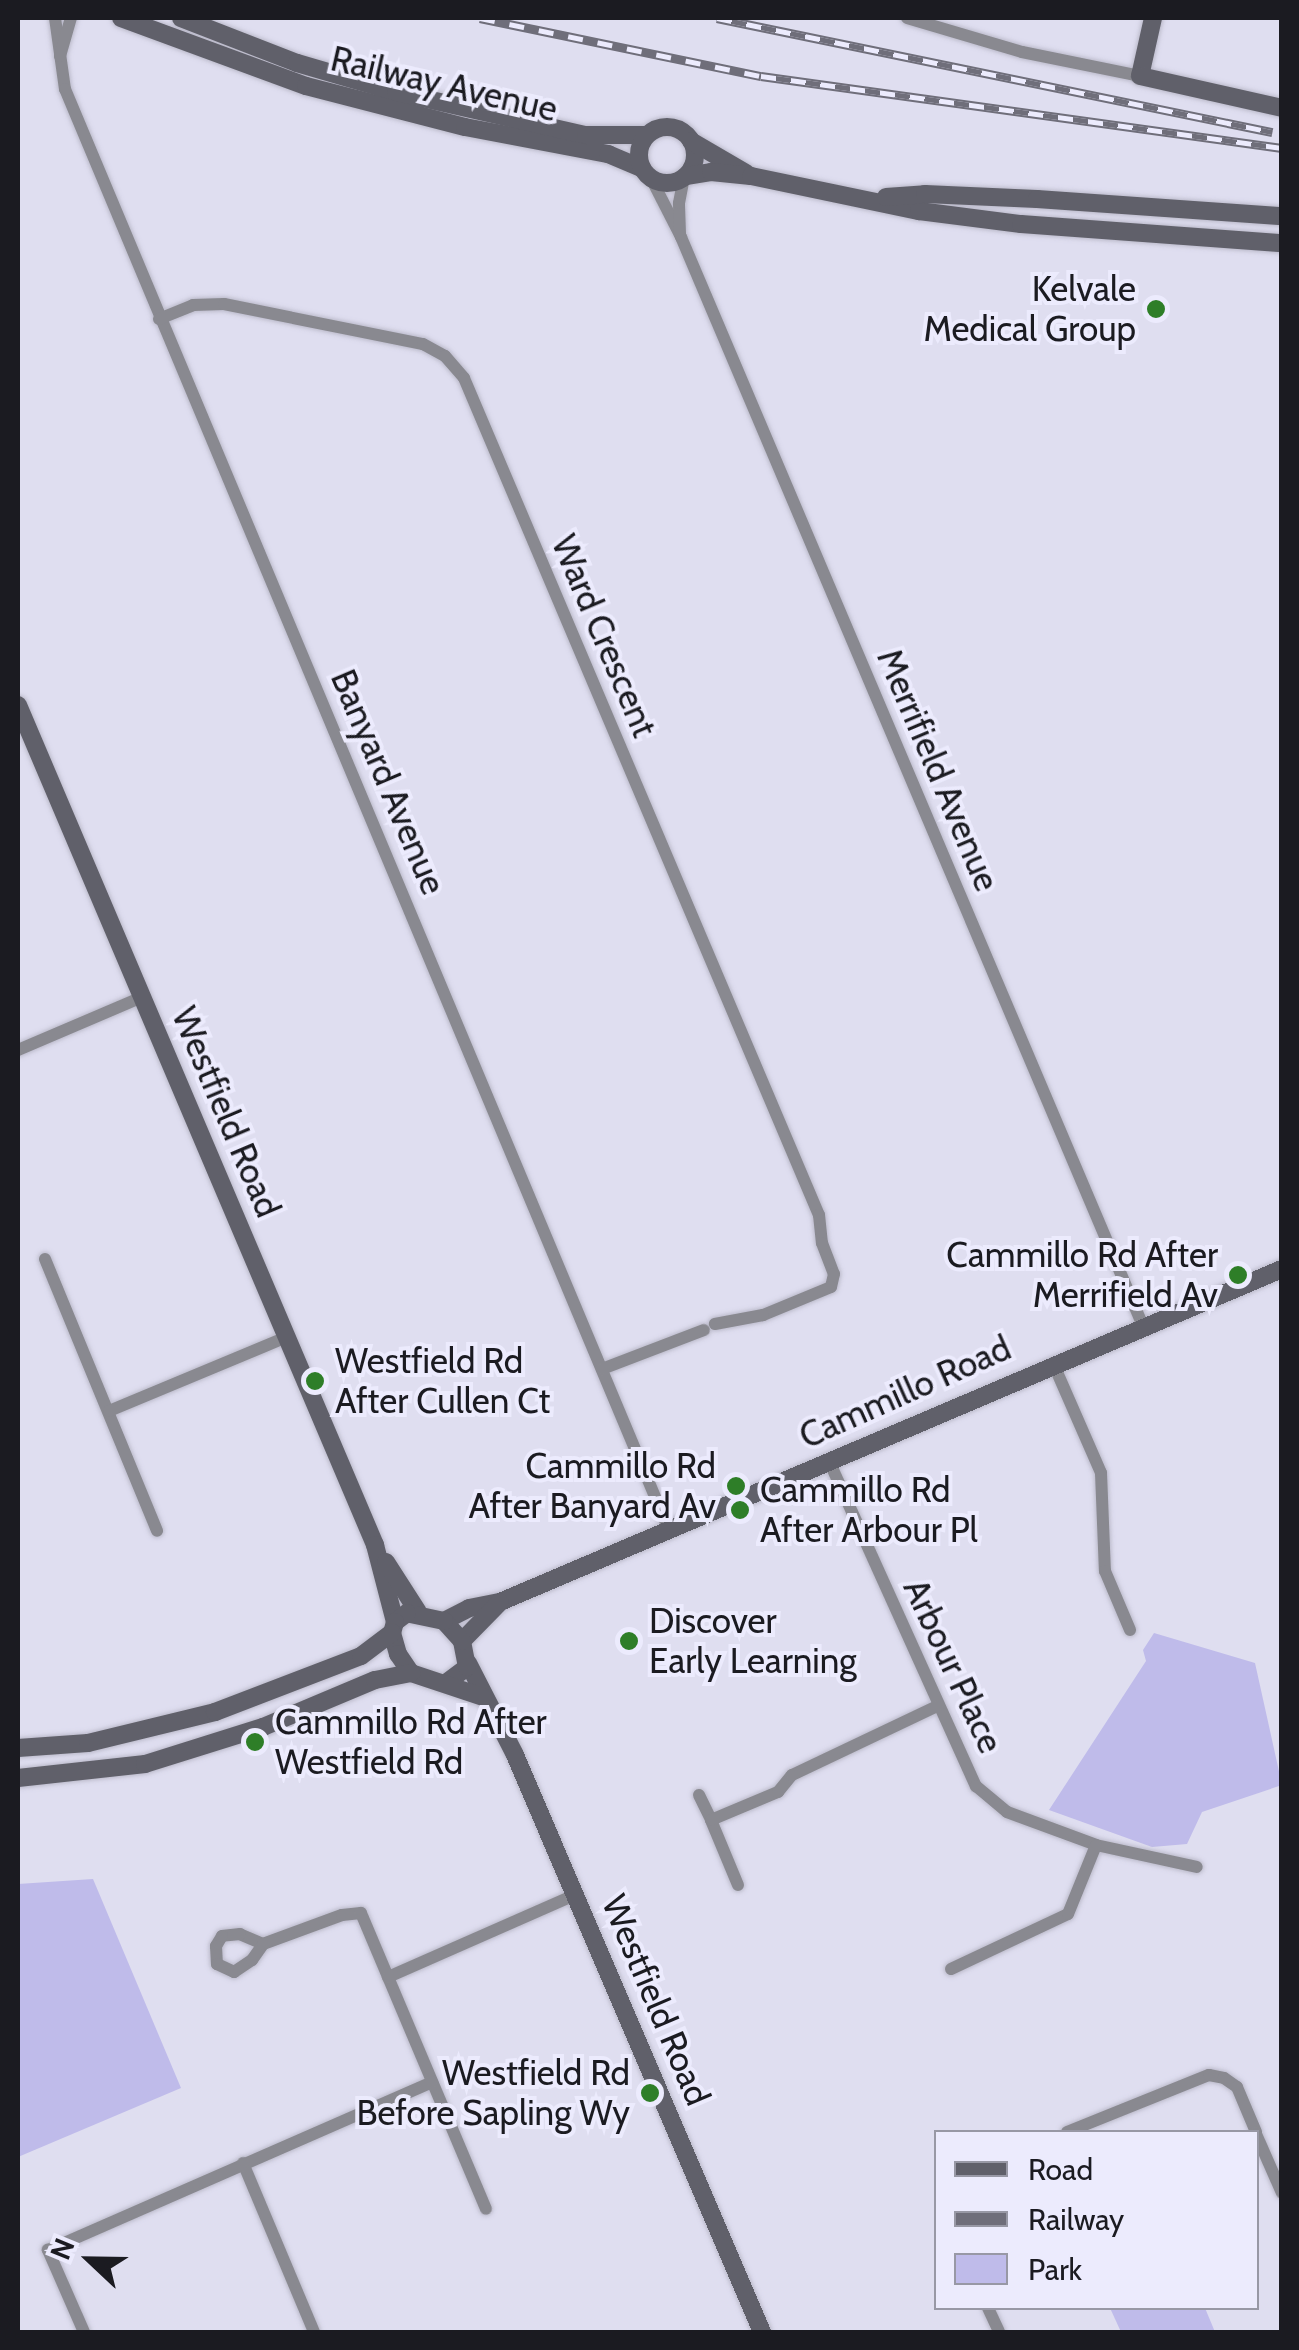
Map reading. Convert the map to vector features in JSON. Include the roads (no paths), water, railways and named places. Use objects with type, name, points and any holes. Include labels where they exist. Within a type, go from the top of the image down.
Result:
[{"type":"main road","name":"Railway Avenue","points":[[122,18],[350,98],[608,154],[666,184],[712,172],[1021,224],[1282,243]]},
{"type":"main road","points":[[160,18],[232,57]]},
{"type":"main road","name":"Railway Avenue","points":[[181,18],[297,63],[396,92],[586,135],[646,135],[672,128],[750,176]]},
{"type":"main road","points":[[1154,18],[1140,76],[1282,108]]},
{"type":"main road","points":[[646,135],[638,151],[646,174]]},
{"type":"main road","points":[[685,177],[695,160],[691,141]]},
{"type":"main road","name":"Railway Avenue","points":[[866,199],[925,194],[1037,198],[1282,216]]},
{"type":"main road","name":"Westfield Road","points":[[18,705],[376,1544],[418,1612]]},
{"type":"main road","name":"Cammillo Road","points":[[444,1621],[469,1608],[500,1602],[1053,1363],[1282,1269]]},
{"type":"main road","name":"Westfield Road","points":[[376,1544],[394,1627]]},
{"type":"main road","name":"Cammillo Road","points":[[462,1641],[500,1602]]},
{"type":"main road","points":[[18,1748],[88,1743],[215,1712],[361,1656],[407,1613],[418,1612],[444,1621],[462,1641],[468,1663],[462,1676],[446,1683]]},
{"type":"main road","points":[[394,1627],[398,1654],[411,1672]]},
{"type":"main road","name":"Westfield Road","points":[[468,1663],[515,1755],[762,2332]]},
{"type":"main road","points":[[18,1778],[144,1764],[263,1726],[375,1680],[411,1672],[483,1697]]},
{"type":"street","name":"Banyard Avenue","points":[[54,18],[65,90],[668,1528]]},
{"type":"street","points":[[59,58],[71,18]]},
{"type":"street","points":[[907,18],[1022,52],[1140,76]]},
{"type":"street","name":"Merrifield Avenue","points":[[646,174],[680,237],[1143,1326]]},
{"type":"street","name":"Merrifield Avenue","points":[[680,237],[678,202],[685,177]]},
{"type":"street","name":"Ward Crescent","points":[[159,319],[193,305],[224,304],[423,344],[454,365],[464,378],[818,1215],[822,1243],[834,1274],[832,1287],[763,1315],[709,1327],[602,1369]]},
{"type":"street","points":[[18,1050],[142,997]]},
{"type":"street","points":[[45,1259],[157,1531]]},
{"type":"street","points":[[109,1411],[286,1337]]},
{"type":"street","points":[[1053,1363],[1102,1473],[1105,1571],[1130,1630]]},
{"type":"street","name":"Arbour Place","points":[[829,1462],[976,1786],[1007,1812],[1096,1845],[1197,1867]]},
{"type":"street","points":[[711,1820],[778,1792],[792,1774],[937,1706]]},
{"type":"street","points":[[699,1795],[738,1885]]},
{"type":"street","points":[[951,1969],[1068,1914],[1096,1845]]},
{"type":"street","points":[[388,1977],[575,1895]]},
{"type":"street","points":[[262,1944],[342,1915],[360,1913],[486,2210]]},
{"type":"street","points":[[1072,2130],[1209,2075],[1224,2078],[1237,2087],[1255,2130]]},
{"type":"street","points":[[84,2332],[48,2250],[432,2082]]},
{"type":"street","points":[[1259,2140],[1282,2193]]},
{"type":"street","points":[[243,2163],[314,2332]]},
{"type":"railway","points":[[480,18],[761,76],[1282,148]]},
{"type":"railway","points":[[717,18],[1272,132]]},
{"type":"place","name":"Kelvale Medical Group","points":[[1156,309]]},
{"type":"place","name":"Cammillo Rd After Merrifield Av","points":[[1238,1275]]},
{"type":"place","name":"Westfield Rd After Cullen Ct","points":[[315,1381]]},
{"type":"place","name":"Cammillo Rd After Banyard Av","points":[[736,1486]]},
{"type":"place","name":"Cammillo Rd After Arbour Pl","points":[[740,1510]]},
{"type":"place","name":"Discover Early Learning","points":[[629,1641]]},
{"type":"place","name":"Cammillo Rd After Westfield Rd","points":[[255,1742]]},
{"type":"place","name":"Westfield Rd Before Sapling Wy","points":[[650,2093]]}]
